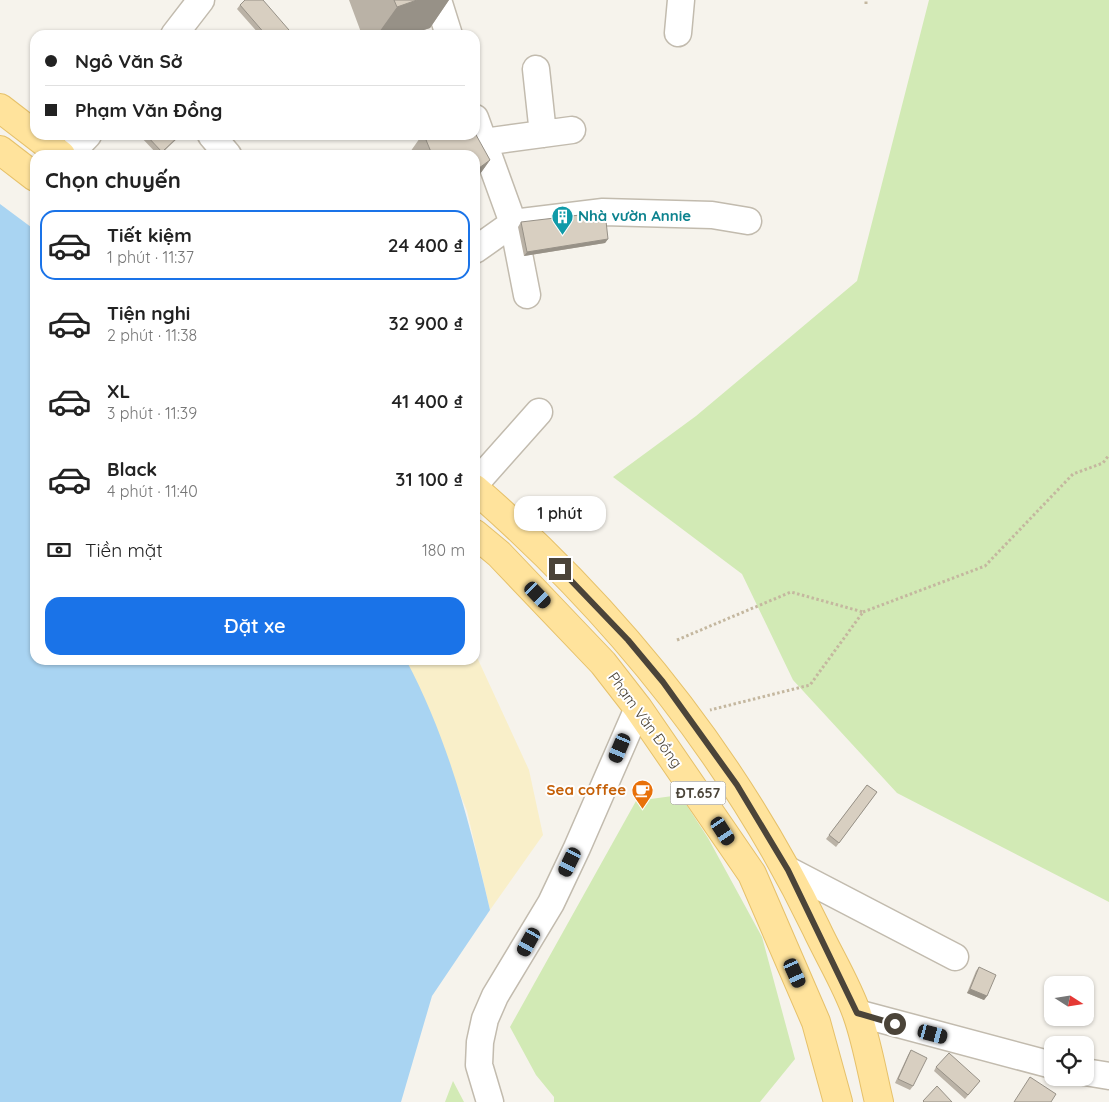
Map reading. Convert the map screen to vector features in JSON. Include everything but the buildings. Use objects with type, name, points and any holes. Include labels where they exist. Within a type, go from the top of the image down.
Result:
[{"type":"main road","points":[[0,108],[30,131]]},
{"type":"main road","points":[[42,140],[55,150]]},
{"type":"main road","points":[[0,150],[30,173]]},
{"type":"main road","name":"ĐT.657","points":[[480,494],[560,569],[628,640],[663,682],[737,785],[788,870],[857,1013],[879,1102]]},
{"type":"main road","name":"Phạm Văn Đồng","points":[[480,538],[499,554],[602,663],[638,708],[752,874],[816,1022],[838,1102]]},
{"type":"main road","points":[[638,708],[663,682]]},
{"type":"street","points":[[178,30],[202,0]]},
{"type":"street","points":[[438,0],[447,30]]},
{"type":"street","points":[[678,33],[681,0]]},
{"type":"street","points":[[536,69],[543,134]]},
{"type":"street","points":[[484,142],[572,130]]},
{"type":"street","points":[[480,131],[513,223],[527,295]]},
{"type":"street","points":[[74,150],[83,140]]},
{"type":"street","points":[[215,140],[224,150]]},
{"type":"street","points":[[480,246],[513,223],[603,212],[712,216],[748,221]]},
{"type":"street","points":[[480,478],[539,412]]},
{"type":"street","points":[[490,1102],[479,1065],[480,1042],[485,1019],[496,996],[554,895],[577,848],[638,708]]},
{"type":"street","points":[[788,870],[955,956]]},
{"type":"street","points":[[857,1013],[1044,1063]]},
{"type":"street","points":[[1094,1074],[1109,1076]]},
{"type":"path","points":[[709,710],[810,685],[863,612],[985,566],[1073,474],[1104,463],[1109,455]]},
{"type":"path","points":[[677,640],[791,592],[863,612]]},
{"type":"green space","points":[[929,0],[1109,0],[1109,902],[897,793],[793,680],[742,574],[613,477],[696,416],[857,281]]},
{"type":"green space","points":[[680,795],[708,838],[762,937],[795,1059],[760,1102],[554,1102],[554,1097],[536,1075],[510,1027],[636,801]]},
{"type":"green space","points":[[453,1081],[464,1102],[445,1102]]},
{"type":"sand","points":[[480,664],[529,770],[543,835],[490,910],[467,811],[408,665]]},
{"type":"water","points":[[0,204],[30,226],[30,665],[408,665],[446,751],[466,814],[490,910],[432,996],[401,1102],[0,1102]]},
{"type":"place","name":"Nhà vườn Annie","points":[[562,235]]},
{"type":"place","name":"Sea coffee","points":[[642,809]]},
{"type":"route","points":[[560,569],[628,640],[663,682],[737,785],[788,870],[857,1013],[895,1024]]}]
